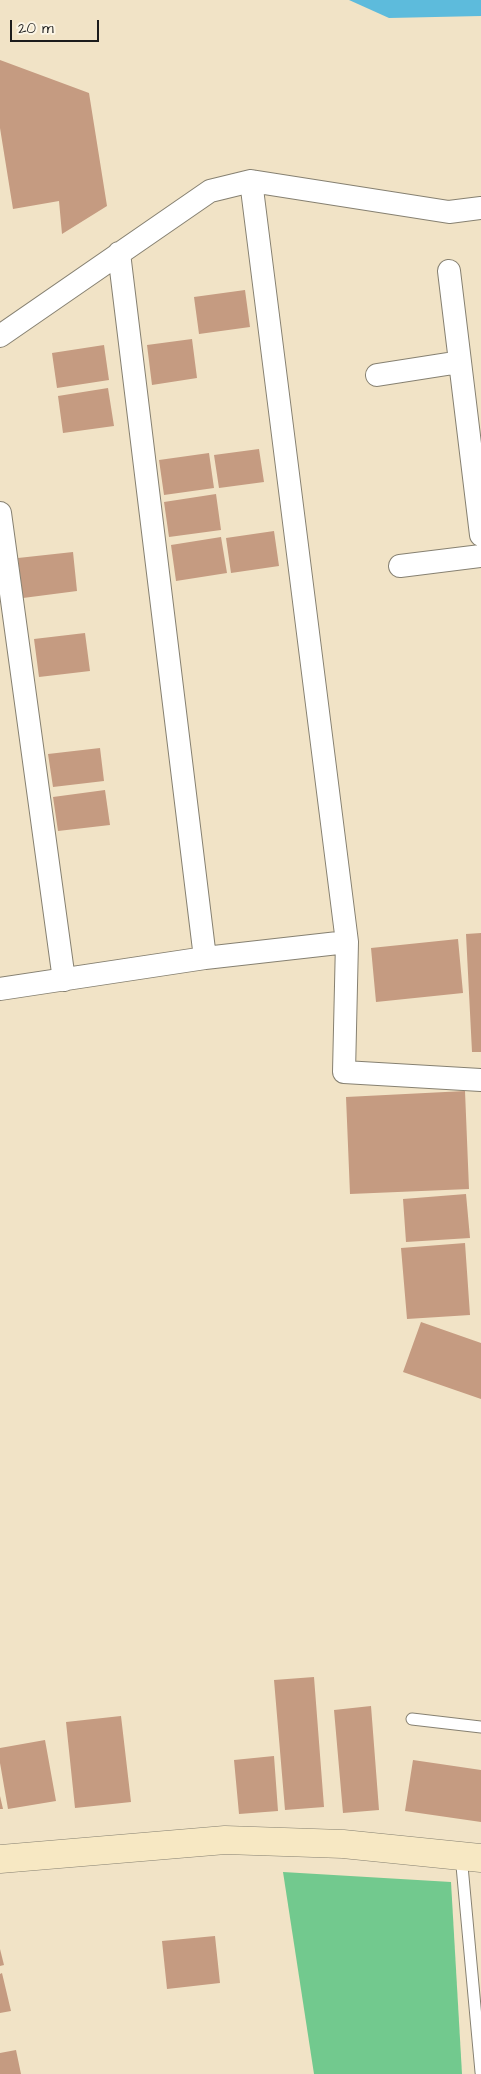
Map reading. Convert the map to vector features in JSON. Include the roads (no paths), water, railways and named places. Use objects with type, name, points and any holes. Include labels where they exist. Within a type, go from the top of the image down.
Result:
[{"type":"street","points":[[251,181],[347,942],[344,1072],[481,1080]]},
{"type":"street","points":[[1,330],[210,191],[251,181],[449,212],[481,208]]},
{"type":"street","points":[[119,253],[204,958]]},
{"type":"street","points":[[449,270],[481,535]]},
{"type":"street","points":[[377,375],[460,362]]},
{"type":"street","points":[[0,513],[64,980]]},
{"type":"street","points":[[400,566],[481,556]]},
{"type":"street","points":[[0,989],[204,958],[347,942]]},
{"type":"street","points":[[0,1860],[225,1840],[343,1844],[471,1857]]},
{"type":"lane","points":[[412,1718],[481,1727]]},
{"type":"lane","points":[[471,1857],[481,2072]]},
{"type":"water","points":[[349,0],[481,0],[481,16],[389,18]]}]
